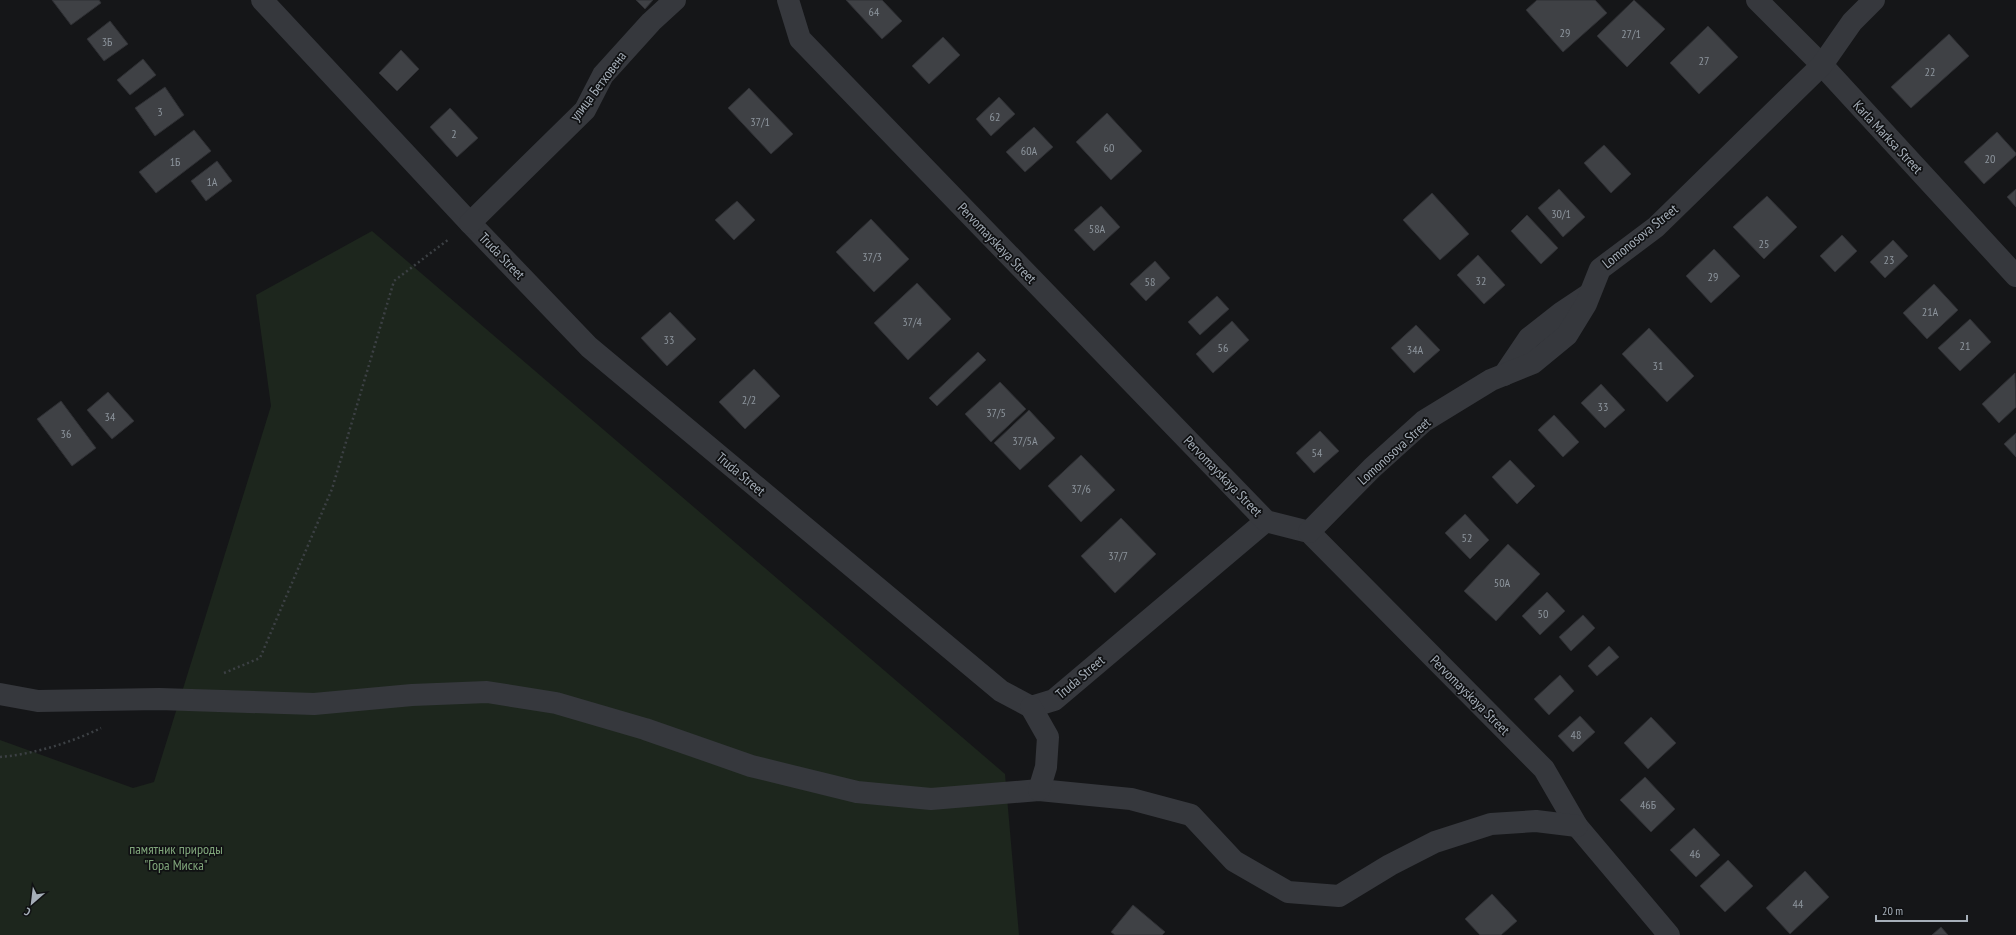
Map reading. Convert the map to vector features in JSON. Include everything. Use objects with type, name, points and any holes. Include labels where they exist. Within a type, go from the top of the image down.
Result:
[{"type":"street","name":"Truda Street","points":[[262,0],[470,223],[589,347],[1001,691],[1031,707],[1054,700],[1266,521]]},
{"type":"street","name":"улица Бетховена","points":[[470,223],[585,110],[603,76],[651,22],[675,0]]},
{"type":"street","name":"Pervomayskaya Street","points":[[788,0],[800,39],[1266,521],[1309,532],[1544,769],[1578,826],[1669,935]]},
{"type":"street","name":"Karla Marksa Street","points":[[1757,0],[1822,65],[2016,276]]},
{"type":"street","name":"Lomonosova Street","points":[[1309,532],[1372,468],[1424,421],[1491,380],[1534,363],[1567,335],[1586,304],[1600,269],[1656,227],[1822,65],[1852,22],[1874,0]]},
{"type":"street","points":[[0,694],[38,701],[159,699],[314,704],[412,695],[486,692],[556,703],[645,729],[751,766],[857,792],[932,799],[1039,790],[1131,799],[1191,815],[1234,861],[1288,892],[1339,896],[1390,865],[1435,842],[1491,824],[1536,821],[1578,826]]},
{"type":"street","points":[[1031,707],[1048,737],[1046,767],[1039,790]]},
{"type":"path","points":[[217,675],[260,658],[332,489],[394,281],[470,223]]},
{"type":"path","points":[[0,757],[22,755],[84,736],[104,726]]},
{"type":"green space","name":"памятник природы \"Гора Миска\"","points":[[372,231],[1005,774],[1019,935],[0,935],[0,740],[133,788],[154,782],[271,406],[256,295]]},
{"type":"building","points":[[52,0],[99,0],[101,3],[71,25]]},
{"type":"building","points":[[636,0],[653,0],[645,9]]},
{"type":"building","points":[[846,0],[882,0],[902,21],[882,39]]},
{"type":"building","points":[[1537,0],[1595,0],[1607,13],[1563,52],[1526,10]]},
{"type":"building","points":[[1634,0],[1665,29],[1627,67],[1597,36]]},
{"type":"building","points":[[110,21],[128,44],[104,61],[87,39]]},
{"type":"building","points":[[1708,26],[1738,57],[1699,94],[1670,63]]},
{"type":"building","points":[[1949,34],[1969,56],[1911,108],[1891,87]]},
{"type":"building","points":[[943,37],[960,55],[929,84],[912,66]]},
{"type":"building","points":[[401,50],[419,69],[397,91],[379,73]]},
{"type":"building","points":[[143,59],[156,75],[130,95],[117,80]]},
{"type":"building","points":[[165,87],[184,115],[155,136],[135,108]]},
{"type":"building","points":[[749,88],[793,134],[771,154],[728,108]]},
{"type":"building","points":[[999,97],[1015,114],[991,136],[976,119]]},
{"type":"building","points":[[450,108],[478,138],[457,157],[430,127]]},
{"type":"building","points":[[1107,113],[1142,151],[1111,180],[1076,142]]},
{"type":"building","points":[[1034,127],[1053,147],[1025,172],[1006,152]]},
{"type":"building","points":[[194,130],[211,151],[156,193],[139,172]]},
{"type":"building","points":[[1997,132],[2016,153],[2016,155],[1984,184],[1964,162]]},
{"type":"building","points":[[1604,145],[1631,174],[1611,193],[1584,163]]},
{"type":"building","points":[[217,161],[232,181],[206,201],[191,181]]},
{"type":"building","points":[[1559,189],[1585,217],[1563,237],[1538,208]]},
{"type":"building","points":[[2016,189],[2016,207],[2007,197]]},
{"type":"building","points":[[1432,193],[1469,234],[1440,260],[1403,220]]},
{"type":"building","points":[[1767,196],[1797,227],[1764,259],[1733,227]]},
{"type":"building","points":[[737,201],[755,220],[734,240],[715,220]]},
{"type":"building","points":[[1101,206],[1120,227],[1094,251],[1074,230]]},
{"type":"building","points":[[1527,215],[1558,248],[1541,264],[1511,231]]},
{"type":"building","points":[[871,219],[909,259],[874,292],[836,252]]},
{"type":"building","points":[[1842,235],[1857,251],[1835,272],[1820,256]]},
{"type":"building","points":[[1893,240],[1908,256],[1885,278],[1870,262]]},
{"type":"building","points":[[1714,249],[1740,276],[1711,303],[1686,276]]},
{"type":"building","points":[[1478,255],[1505,285],[1484,304],[1457,275]]},
{"type":"building","points":[[1155,261],[1170,278],[1146,301],[1130,284]]},
{"type":"building","points":[[917,283],[951,319],[908,360],[874,323]]},
{"type":"building","points":[[1934,284],[1958,310],[1927,339],[1903,313]]},
{"type":"building","points":[[1217,296],[1229,309],[1200,335],[1188,322]]},
{"type":"building","points":[[670,312],[696,339],[667,366],[641,338]]},
{"type":"building","points":[[1970,319],[1991,342],[1960,371],[1938,348]]},
{"type":"building","points":[[1232,321],[1249,340],[1213,373],[1196,354]]},
{"type":"building","points":[[1416,325],[1440,350],[1414,373],[1391,348]]},
{"type":"building","points":[[1649,328],[1694,376],[1667,402],[1622,354]]},
{"type":"building","points":[[978,352],[986,360],[937,406],[929,398]]},
{"type":"building","points":[[754,369],[780,396],[745,429],[719,402]]},
{"type":"building","points":[[2015,373],[2016,407],[1999,423],[1982,404]]},
{"type":"building","points":[[1000,382],[1026,409],[991,442],[965,414]]},
{"type":"building","points":[[1601,384],[1625,410],[1605,428],[1581,403]]},
{"type":"building","points":[[108,392],[134,421],[112,439],[87,410]]},
{"type":"building","points":[[61,401],[96,448],[72,466],[37,419]]},
{"type":"building","points":[[1029,410],[1055,438],[1020,470],[994,443]]},
{"type":"building","points":[[1554,415],[1579,442],[1563,457],[1538,430]]},
{"type":"building","points":[[1320,431],[1339,451],[1314,473],[1296,453]]},
{"type":"building","points":[[2016,433],[2016,457],[2004,444]]},
{"type":"building","points":[[1081,455],[1115,490],[1081,522],[1048,486]]},
{"type":"building","points":[[1510,460],[1535,486],[1517,504],[1492,477]]},
{"type":"building","points":[[1465,514],[1489,540],[1470,559],[1445,533]]},
{"type":"building","points":[[1121,518],[1156,554],[1115,593],[1081,556]]},
{"type":"building","points":[[1508,544],[1540,574],[1496,621],[1464,591]]},
{"type":"building","points":[[1547,592],[1565,611],[1540,635],[1522,616]]},
{"type":"building","points":[[1583,615],[1595,628],[1571,651],[1559,637]]},
{"type":"building","points":[[1609,646],[1619,657],[1597,676],[1588,666]]},
{"type":"building","points":[[1560,675],[1574,691],[1549,715],[1534,699]]},
{"type":"building","points":[[1580,716],[1595,732],[1573,752],[1558,736]]},
{"type":"building","points":[[1651,717],[1676,743],[1648,769],[1624,743]]},
{"type":"building","points":[[1645,777],[1675,809],[1651,832],[1620,800]]},
{"type":"building","points":[[1694,828],[1720,855],[1696,877],[1670,850]]},
{"type":"building","points":[[1728,860],[1753,886],[1725,912],[1700,886]]},
{"type":"building","points":[[1805,871],[1829,897],[1790,934],[1766,908]]},
{"type":"building","points":[[1492,894],[1517,921],[1501,935],[1480,935],[1465,919]]},
{"type":"building","points":[[1133,905],[1165,932],[1162,935],[1115,935],[1111,932]]},
{"type":"building","points":[[1941,927],[1948,935],[1932,935]]}]
